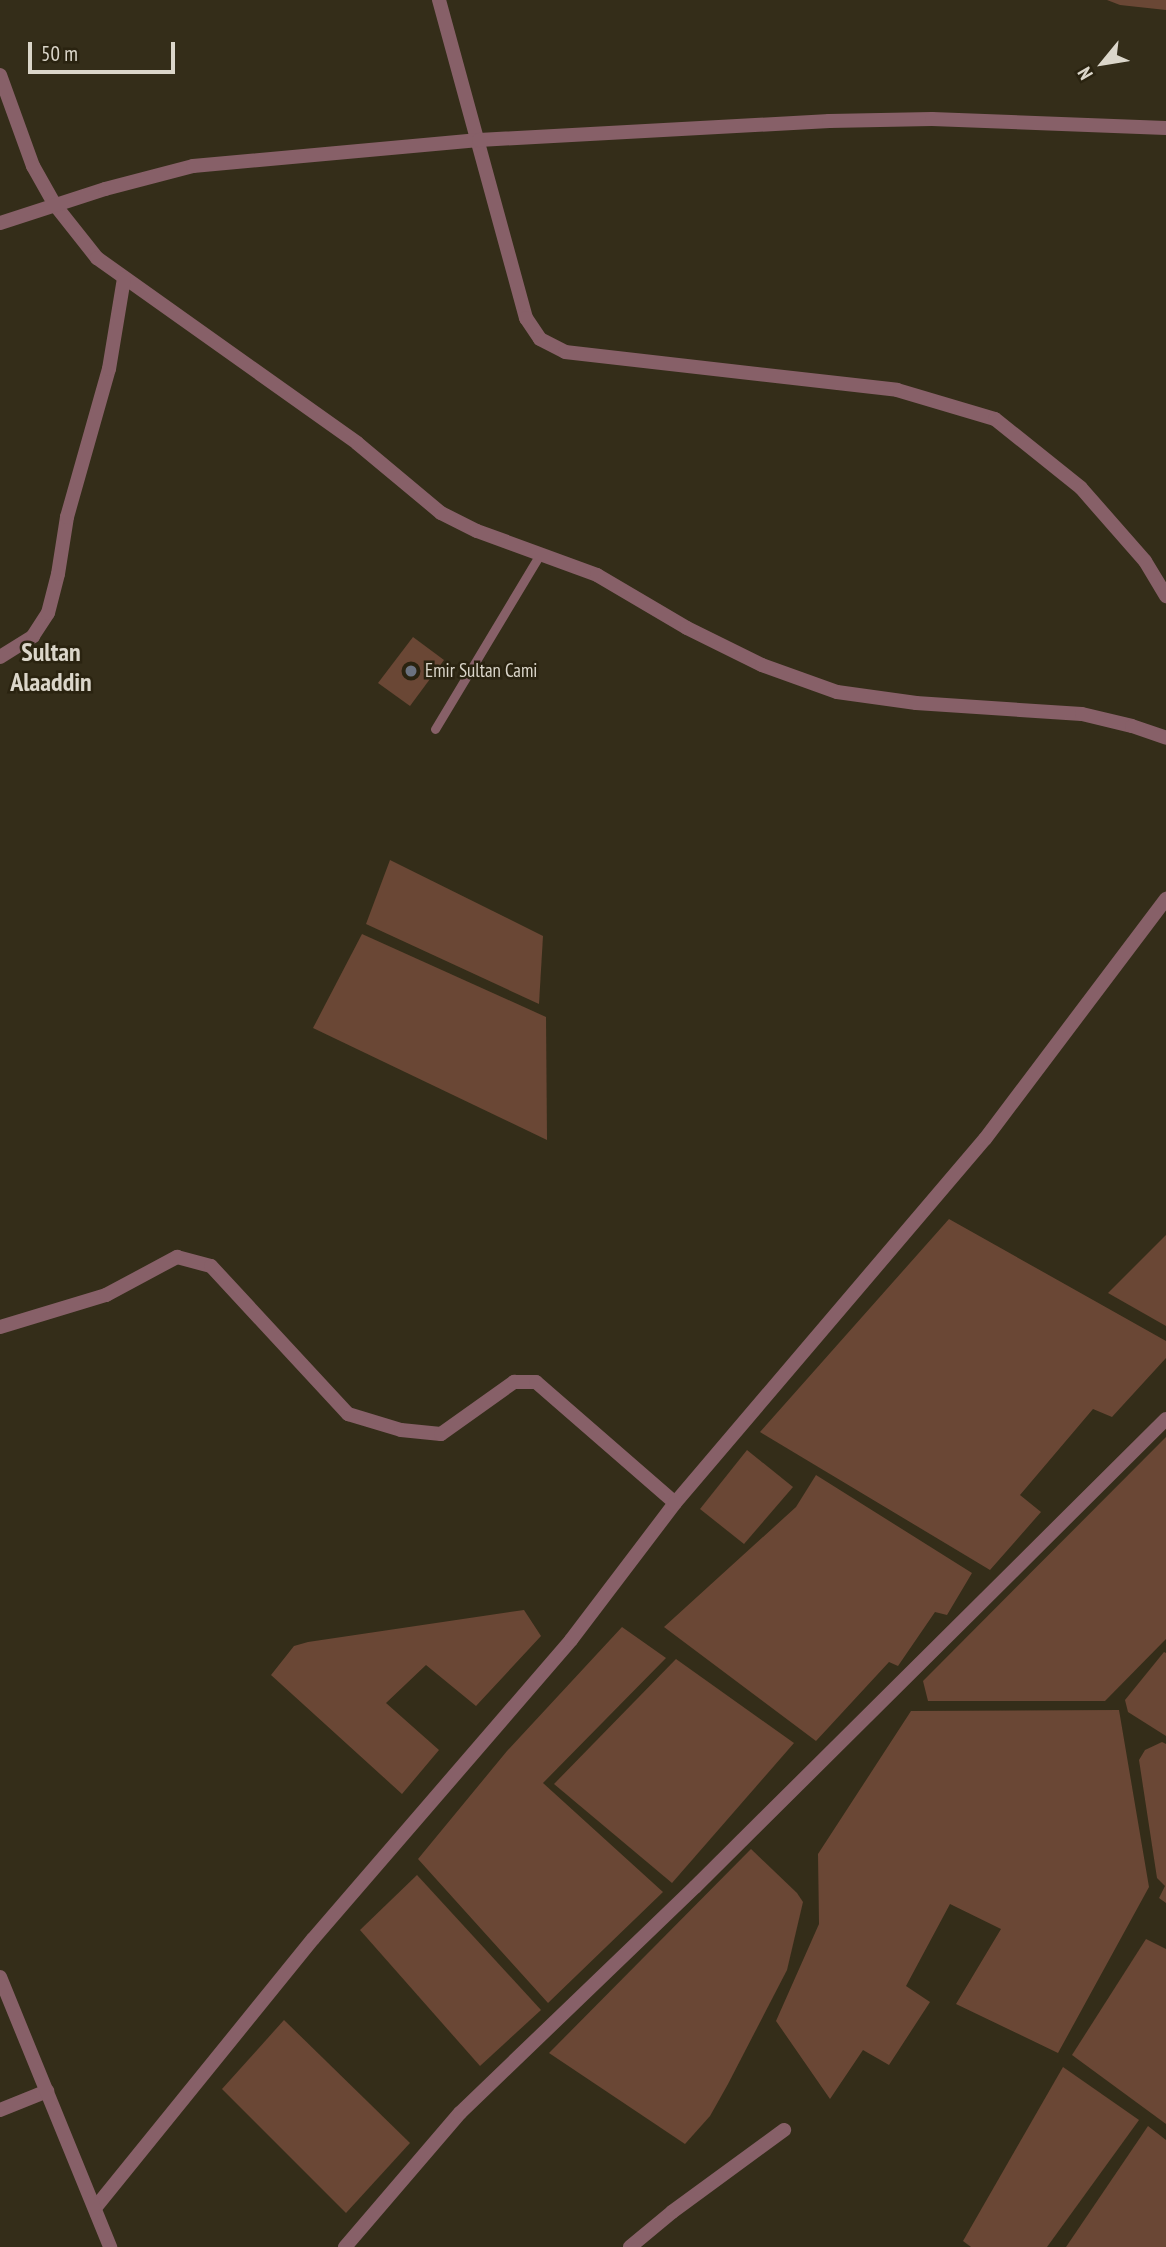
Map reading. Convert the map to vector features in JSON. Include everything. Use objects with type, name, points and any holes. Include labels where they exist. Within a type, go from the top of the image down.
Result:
[{"type":"street","points":[[439,0],[526,318],[540,339],[565,352],[897,390],[995,418],[1081,488],[1145,561],[1166,596]]},
{"type":"street","points":[[0,75],[33,166],[55,205],[97,258],[356,443],[442,513],[477,531],[597,575],[687,628],[762,665],[837,692],[916,703],[1082,714],[1132,726],[1166,738]]},
{"type":"street","points":[[0,223],[192,166],[479,140],[829,121],[932,119],[1166,128]]},
{"type":"street","points":[[0,657],[33,636],[48,613],[58,574],[67,517],[109,369],[124,278]]},
{"type":"street","points":[[95,2208],[313,1939],[571,1640],[674,1503],[985,1139],[1166,899]]},
{"type":"street","points":[[0,1327],[106,1295],[177,1257],[211,1266],[348,1414],[401,1430],[441,1434],[514,1382],[536,1382],[674,1503]]},
{"type":"street","points":[[345,2247],[460,2113],[695,1887],[1166,1419]]},
{"type":"street","points":[[0,1977],[110,2247]]},
{"type":"street","points":[[0,2110],[47,2091]]},
{"type":"street","points":[[630,2247],[672,2212],[784,2130]]},
{"type":"lane","points":[[435,729],[540,554]]},
{"type":"building","points":[[1107,0],[1166,0],[1166,10],[1120,5]]},
{"type":"building","name":"Emir Sultan Cami","points":[[413,637],[444,660],[410,706],[378,683]]},
{"type":"building","points":[[390,860],[543,936],[539,1004],[366,924]]},
{"type":"building","points":[[362,934],[546,1017],[547,1140],[313,1028]]},
{"type":"building","points":[[949,1219],[1166,1341],[1166,1358],[1112,1417],[1093,1409],[1020,1495],[1041,1512],[990,1570],[760,1432]]},
{"type":"building","points":[[1166,1235],[1166,1326],[1108,1293]]},
{"type":"building","points":[[1166,1437],[1166,1639],[1105,1701],[928,1701],[923,1681]]},
{"type":"building","points":[[747,1450],[793,1487],[744,1544],[700,1509]]},
{"type":"building","points":[[816,1475],[972,1573],[947,1615],[935,1612],[898,1666],[889,1662],[816,1741],[664,1627],[796,1507]]},
{"type":"building","points":[[524,1610],[541,1636],[476,1706],[426,1665],[386,1703],[439,1750],[402,1794],[271,1675],[294,1646],[308,1642]]},
{"type":"building","points":[[622,1627],[666,1658],[543,1783],[663,1892],[548,2003],[418,1859],[507,1751]]},
{"type":"building","points":[[1164,1652],[1166,1736],[1128,1712],[1125,1700]]},
{"type":"building","points":[[676,1659],[794,1743],[672,1883],[554,1784]]},
{"type":"building","points":[[1119,1710],[1149,1887],[1058,2053],[956,2004],[1001,1929],[950,1904],[906,1986],[930,2002],[889,2065],[863,2050],[830,2099],[776,2021],[819,1924],[818,1854],[911,1711]]},
{"type":"building","points":[[1162,1742],[1166,1744],[1166,1903],[1159,1898],[1165,1886],[1157,1878],[1139,1760],[1145,1750]]},
{"type":"building","points":[[751,1849],[803,1902],[787,1970],[710,2116],[685,2144],[549,2053]]},
{"type":"building","points":[[417,1875],[541,2010],[480,2066],[360,1930]]},
{"type":"building","points":[[1146,1939],[1166,1949],[1166,2124],[1072,2055]]},
{"type":"building","points":[[284,2020],[410,2143],[346,2213],[222,2089]]},
{"type":"building","points":[[1063,2067],[1139,2120],[1047,2247],[971,2247],[963,2241]]},
{"type":"building","points":[[1148,2126],[1166,2140],[1166,2247],[1066,2247]]},
{"type":"place","name":"Emir Sultan Cami","points":[[411,671]]},
{"type":"district","name":"Sultan Alaaddin","points":[[51,667]]}]
